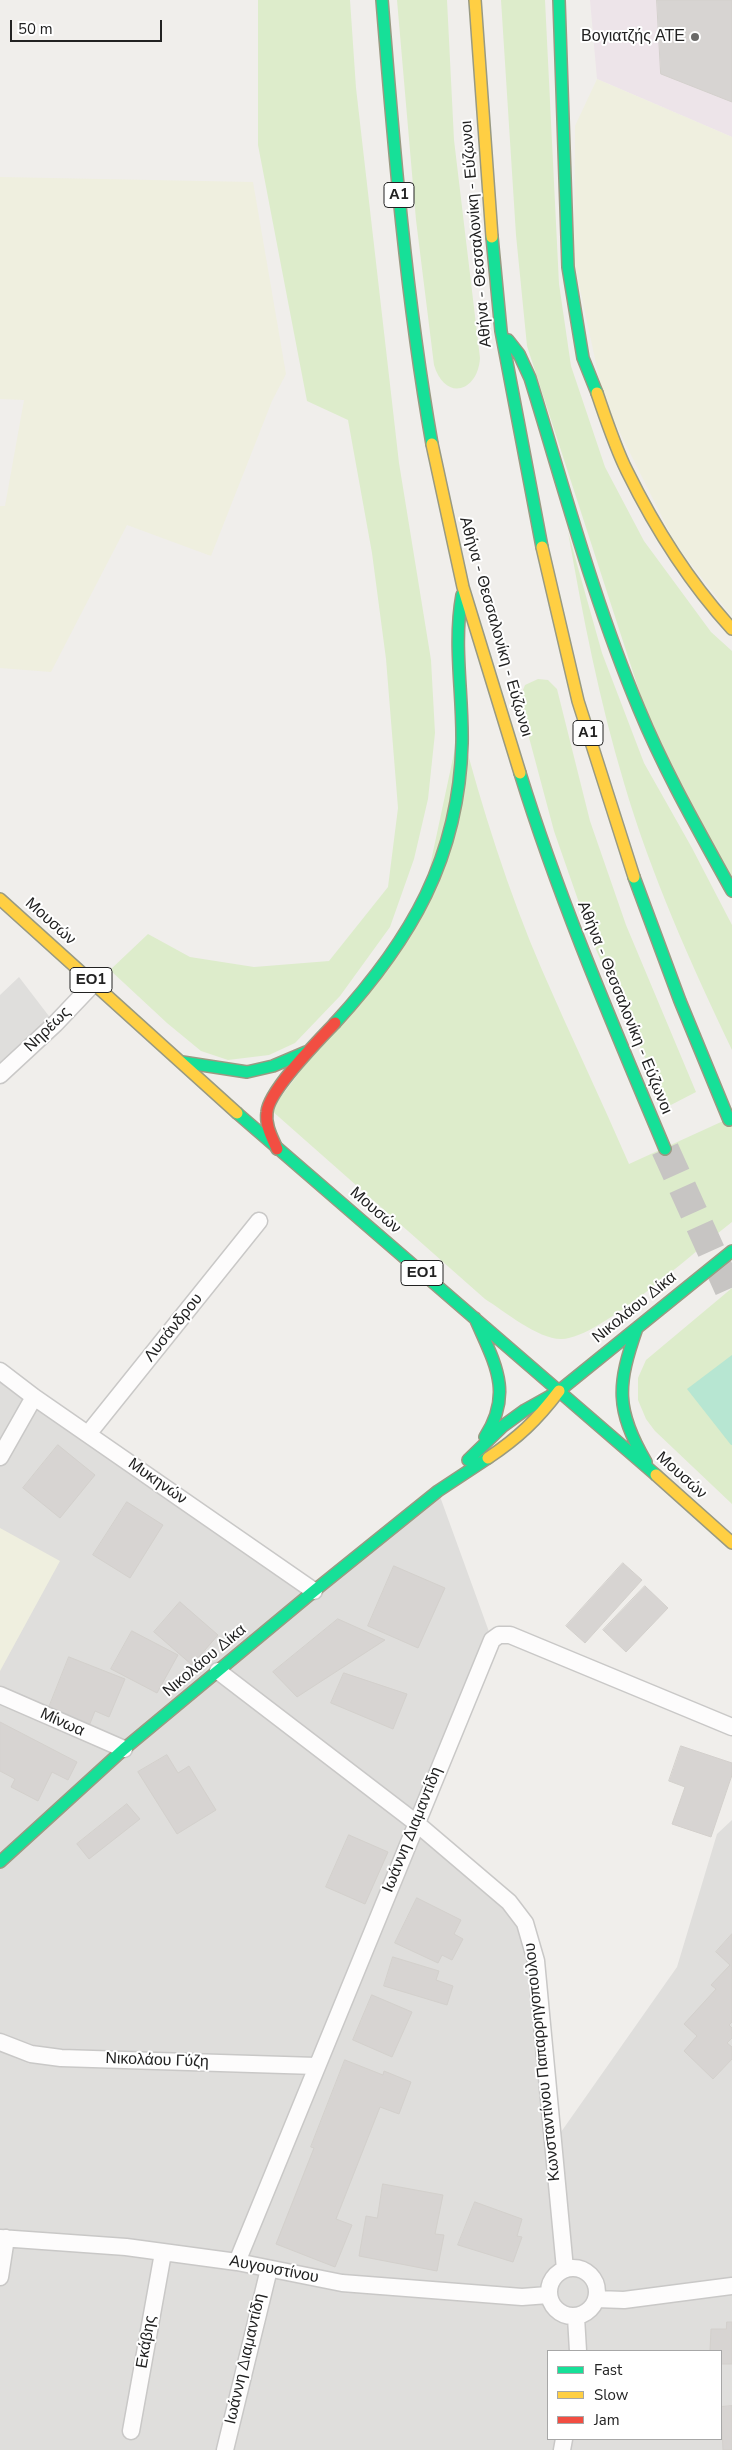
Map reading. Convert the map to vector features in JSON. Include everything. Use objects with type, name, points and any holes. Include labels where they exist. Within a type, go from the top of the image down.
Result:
[{"type":"main road","name":"Αθήνα - Θεσσαλονίκη - Εύζωνοι","points":[[382,0],[394,154],[416,353],[435,460],[464,587],[543,847],[664,1149]]},
{"type":"main road","name":"Αθήνα - Θεσσαλονίκη - Εύζωνοι","points":[[475,0],[485,157],[501,331],[536,522],[578,700],[631,870],[680,1001],[730,1120]]},
{"type":"main road","points":[[559,0],[568,267],[583,358],[626,470],[663,538],[712,607],[732,629]]},
{"type":"main road","points":[[501,331],[518,354],[530,378],[602,614],[639,709],[682,802],[732,891]]},
{"type":"main road","points":[[277,1149],[268,1124],[266,1112],[270,1100],[308,1052],[368,987],[404,937],[430,886],[442,851],[455,798],[462,748],[456,619],[464,587]]},
{"type":"main road","name":"Μουσών","points":[[0,899],[277,1149],[475,1318],[732,1543]]},
{"type":"main road","points":[[182,1062],[247,1072],[273,1066],[308,1052]]},
{"type":"main road","name":"Νικολάου Δίκα","points":[[438,1491],[480,1446],[525,1410],[558,1391],[732,1251]]},
{"type":"main road","points":[[475,1318],[497,1372],[501,1400],[498,1414],[480,1446]]},
{"type":"main road","points":[[637,1328],[621,1376],[623,1413],[636,1446],[652,1472]]},
{"type":"main road","name":"Νικολάου Δίκα","points":[[2,1858],[124,1749],[314,1591],[438,1491],[514,1441],[538,1419],[558,1391]]},
{"type":"street","name":"Νηρέως","points":[[0,1075],[55,1024],[94,983]]},
{"type":"street","name":"Λυσάνδρου","points":[[88,1434],[259,1221]]},
{"type":"street","name":"Μυκηνών","points":[[0,1371],[34,1397],[314,1591]]},
{"type":"street","points":[[0,1458],[34,1397]]},
{"type":"street","name":"Ιωάννη Διαμαντίδη","points":[[236,2262],[415,1822],[492,1640],[500,1635],[510,1634],[732,1727]]},
{"type":"street","name":"Κωνσταντίνου Παπαρρηγοπούλου","points":[[218,1671],[415,1822],[509,1902],[525,1923],[531,1938],[536,1961],[565,2269]]},
{"type":"street","name":"Μίνωα","points":[[0,1695],[124,1749]]},
{"type":"street","name":"Νικολάου Γύζη","points":[[0,2042],[31,2054],[61,2058],[316,2066]]},
{"type":"street","points":[[0,2277],[3,2238]]},
{"type":"street","name":"Αυγουστίνου","points":[[3,2238],[84,2243],[236,2262],[342,2283],[522,2297],[548,2295]]},
{"type":"street","name":"Εκάβης","points":[[131,2431],[163,2253]]},
{"type":"street","name":"Ιωάννη Διαμαντίδη","points":[[225,2450],[269,2269]]},
{"type":"street","points":[[565,2269],[580,2269],[592,2278],[596,2284],[596,2299],[589,2311],[576,2316],[561,2314],[555,2309],[548,2295],[552,2279],[565,2269]]},
{"type":"street","points":[[596,2299],[624,2300],[732,2286]]},
{"type":"street","points":[[576,2316],[578,2350]]},
{"type":"shaded area","points":[[590,0],[732,0],[732,137],[597,79]]},
{"type":"shaded area","points":[[19,977],[55,1024],[0,1075],[0,995]]},
{"type":"shaded area","points":[[0,1371],[314,1591],[438,1491],[492,1640],[415,1822],[525,1923],[554,2142],[677,1967],[717,1834],[732,1820],[732,2450],[0,2450]]},
{"type":"green space","points":[[258,0],[350,0],[356,88],[399,463],[431,660],[435,733],[428,799],[414,859],[390,927],[340,996],[295,1043],[269,1055],[228,1060],[201,1051],[167,1023],[110,970],[148,934],[190,957],[254,967],[329,961],[388,887],[398,808],[386,659],[372,553],[348,420],[307,401],[258,145]]},
{"type":"green space","points":[[397,0],[447,0],[454,140],[480,358],[474,379],[460,388],[453,388],[446,384],[439,377],[434,365],[416,220]]},
{"type":"green space","points":[[501,0],[545,0],[559,284],[571,366],[605,467],[644,541],[711,632],[732,651],[732,893],[671,789],[527,346],[516,235]]},
{"type":"green space","points":[[597,79],[732,137],[732,617],[676,545],[604,401],[574,261],[575,126]]},
{"type":"green space","points":[[0,177],[253,182],[286,374],[272,401],[211,556],[127,525],[51,672],[0,668],[0,506],[5,506],[24,400],[0,399]]},
{"type":"green space","points":[[568,532],[602,653],[644,763],[692,848],[732,925],[732,1050],[673,919],[646,851],[635,817],[615,752],[599,690]]},
{"type":"green space","points":[[538,679],[548,680],[557,689],[590,821],[626,925],[696,1092],[667,1107],[593,943],[554,831],[519,700],[525,685]]},
{"type":"green space","points":[[460,725],[477,787],[518,910],[553,994],[629,1164],[732,1117],[732,1222],[624,1309],[579,1335],[562,1339],[543,1335],[533,1330],[485,1299],[271,1110],[420,913]]},
{"type":"green space","points":[[732,1288],[732,1504],[655,1431],[646,1419],[638,1400],[638,1378],[646,1360]]},
{"type":"green space","points":[[732,1355],[732,1445],[731,1445],[687,1389]]},
{"type":"green space","points":[[0,1528],[60,1561],[0,1671]]},
{"type":"building","name":"Βογιατζής ΑΤΕ","points":[[657,0],[732,0],[732,102],[661,74]]},
{"type":"building","points":[[58,1445],[95,1475],[60,1518],[23,1488]]},
{"type":"building","points":[[127,1502],[163,1525],[130,1578],[93,1555]]},
{"type":"building","points":[[623,1563],[642,1580],[585,1643],[566,1626]]},
{"type":"building","points":[[394,1566],[445,1588],[418,1648],[368,1626]]},
{"type":"building","points":[[645,1586],[668,1608],[626,1652],[603,1630]]},
{"type":"building","points":[[180,1602],[218,1635],[192,1665],[154,1632]]},
{"type":"building","points":[[338,1619],[385,1640],[297,1697],[273,1672]]},
{"type":"building","points":[[132,1631],[178,1655],[157,1693],[111,1669]]},
{"type":"building","points":[[69,1657],[125,1679],[109,1717],[95,1711],[87,1731],[46,1715]]},
{"type":"building","points":[[344,1673],[407,1694],[393,1729],[331,1703]]},
{"type":"building","points":[[0,1722],[77,1762],[68,1780],[52,1772],[38,1801],[11,1787],[15,1779],[0,1771]]},
{"type":"building","points":[[681,1746],[732,1763],[732,1775],[711,1837],[672,1824],[685,1787],[669,1781]]},
{"type":"building","points":[[167,1755],[178,1773],[189,1766],[216,1810],[177,1834],[138,1772]]},
{"type":"building","points":[[127,1804],[140,1819],[89,1859],[77,1844]]},
{"type":"building","points":[[349,1835],[388,1852],[365,1904],[326,1887]]},
{"type":"building","points":[[417,1898],[461,1920],[454,1934],[463,1939],[452,1960],[442,1955],[438,1963],[395,1943]]},
{"type":"building","points":[[732,1934],[732,2022],[729,2025],[732,2028],[732,2038],[727,2043],[732,2047],[732,2059],[713,2079],[684,2051],[697,2036],[684,2024],[716,1989],[711,1985],[730,1965],[716,1952]]},
{"type":"building","points":[[393,1957],[439,1971],[436,1980],[453,1986],[447,2005],[384,1986]]},
{"type":"building","points":[[372,1995],[412,2012],[392,2057],[353,2040]]},
{"type":"building","points":[[345,2060],[383,2075],[384,2071],[411,2082],[399,2114],[380,2107],[336,2219],[352,2225],[335,2267],[276,2244],[314,2148],[311,2147]]},
{"type":"building","points":[[383,2184],[443,2195],[435,2234],[444,2235],[437,2271],[359,2256],[366,2216],[377,2218]]},
{"type":"building","points":[[475,2202],[522,2219],[517,2236],[522,2237],[513,2262],[458,2245]]},
{"type":"building","points":[[727,2322],[732,2322],[732,2364],[722,2364],[722,2350],[710,2350],[711,2329],[726,2329]]},
{"type":"building","points":[[732,2406],[732,2450],[723,2450],[722,2407]]},
{"type":"tunnel","points":[[665,1149],[732,1297]]},
{"type":"traffic: fast","points":[[382,0],[396,167],[408,278],[432,444]]},
{"type":"traffic: fast","points":[[559,0],[568,267],[583,358],[597,393]]},
{"type":"traffic: fast","points":[[492,237],[501,331],[542,547]]},
{"type":"traffic: fast","points":[[508,340],[519,354],[530,378],[594,586],[639,709],[671,778],[732,891]]},
{"type":"traffic: fast","points":[[335,1023],[362,992],[408,928],[426,895],[441,860],[452,824],[459,785],[462,743],[458,650],[459,613],[462,595]]},
{"type":"traffic: fast","points":[[520,773],[570,916],[665,1149]]},
{"type":"traffic: fast","points":[[634,877],[680,1001],[729,1120]]},
{"type":"traffic: fast","points":[[182,1062],[247,1072],[273,1066],[306,1052]]},
{"type":"traffic: fast","points":[[237,1113],[656,1475]]},
{"type":"traffic: fast","points":[[468,1460],[503,1426],[525,1410],[559,1391],[732,1251]]},
{"type":"traffic: fast","points":[[475,1318],[494,1363],[500,1391],[494,1421],[485,1437]]},
{"type":"traffic: fast","points":[[637,1328],[626,1366],[622,1396],[629,1427],[646,1462]]},
{"type":"traffic: fast","points":[[0,1862],[124,1749],[314,1591],[438,1491],[488,1458]]},
{"type":"traffic: slow","points":[[475,0],[492,237]]},
{"type":"traffic: slow","points":[[597,393],[627,471],[661,534],[701,592],[732,629]]},
{"type":"traffic: slow","points":[[432,444],[463,587],[520,773]]},
{"type":"traffic: slow","points":[[542,547],[578,701],[634,877]]},
{"type":"traffic: slow","points":[[0,899],[237,1113]]},
{"type":"traffic: slow","points":[[488,1458],[526,1428],[559,1391]]},
{"type":"traffic: slow","points":[[656,1475],[732,1543]]},
{"type":"traffic: jam","points":[[277,1149],[267,1122],[267,1112],[270,1103],[285,1079],[335,1023]]},
{"type":"place","name":"Βογιατζής ΑΤΕ","points":[[695,37]]}]
